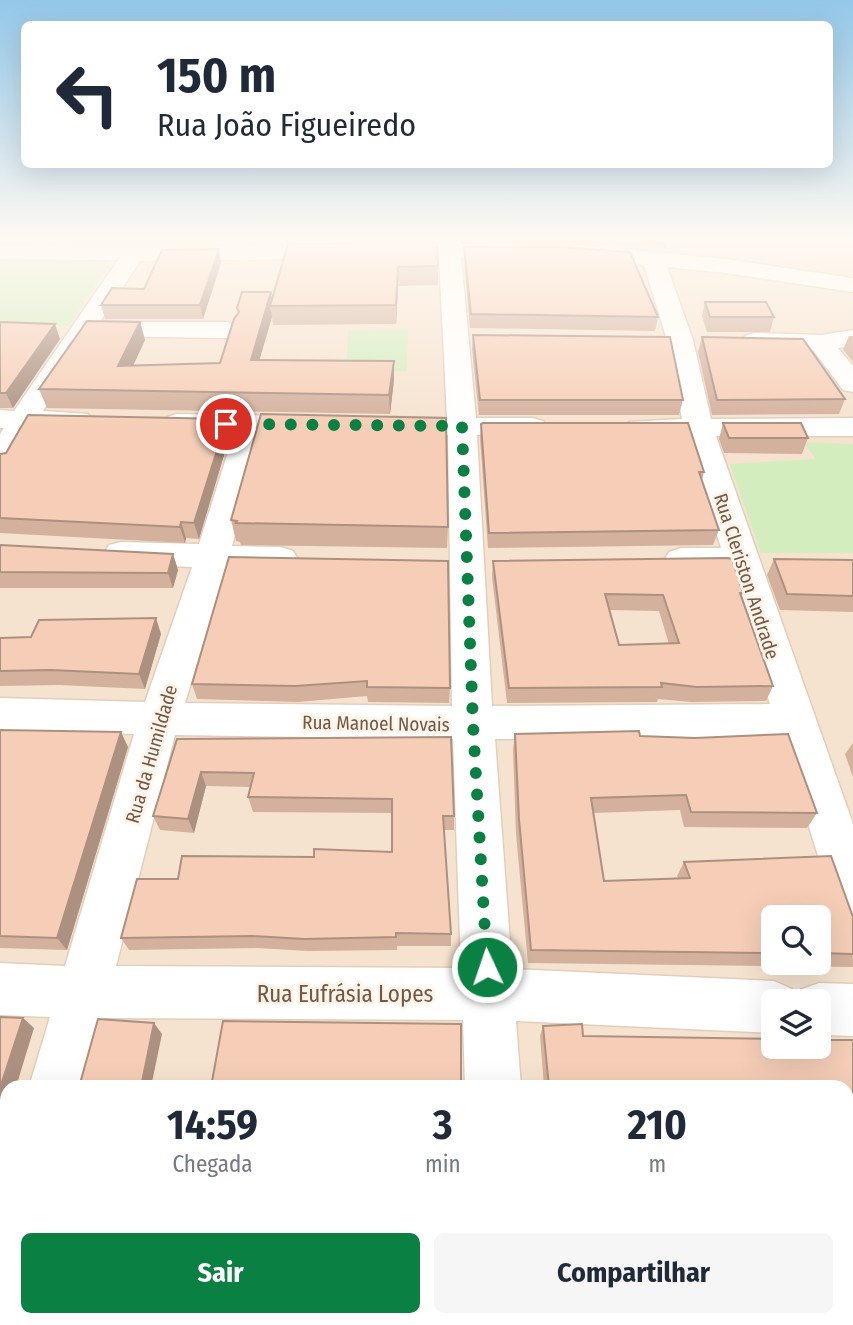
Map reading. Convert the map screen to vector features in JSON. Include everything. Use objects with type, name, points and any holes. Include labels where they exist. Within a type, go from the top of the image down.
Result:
[{"type":"street","points":[[0,461],[12,419],[100,303]]},
{"type":"street","points":[[461,303],[468,339],[462,426],[473,724],[493,1080]]},
{"type":"street","name":"Rua Cleriston Andrade","points":[[667,303],[679,340],[698,428],[853,891]]},
{"type":"street","points":[[82,329],[227,330]]},
{"type":"street","points":[[731,341],[821,343],[853,338]]},
{"type":"street","points":[[821,343],[853,384]]},
{"type":"street","points":[[12,419],[104,421]]},
{"type":"street","points":[[144,422],[330,425]]},
{"type":"street","name":"Rua da Humildade","points":[[59,1080],[159,720],[212,558],[251,424]]},
{"type":"street","points":[[370,425],[559,427]]},
{"type":"street","points":[[614,428],[853,426]]},
{"type":"street","points":[[93,551],[212,558],[306,559]]},
{"type":"street","points":[[646,560],[742,559]]},
{"type":"street","name":"Rua Manoel Novais","points":[[0,714],[159,720],[473,724],[794,720]]},
{"type":"street","name":"Rua Eufrásia Lopes","points":[[0,989],[83,992],[488,994],[761,1006]]},
{"type":"street","points":[[831,1009],[853,1010]]},
{"type":"shaded area","points":[[0,303],[853,303],[853,1080],[0,1080]]},
{"type":"green space","points":[[0,303],[84,303],[69,326],[0,327]]},
{"type":"green space","points":[[408,330],[407,371],[346,373],[348,331]]},
{"type":"green space","points":[[803,442],[853,444],[853,553],[761,553],[730,464],[816,459]]},
{"type":"building","points":[[102,303],[201,303],[200,305],[101,305]]},
{"type":"building","points":[[239,303],[268,303],[251,360],[394,361],[389,395],[39,389],[87,321],[140,322],[118,366],[220,363],[234,319],[239,312]]},
{"type":"building","points":[[271,303],[396,303],[396,305],[270,306]]},
{"type":"building","points":[[470,303],[652,303],[658,317],[471,314]]},
{"type":"building","points":[[705,303],[766,303],[774,317],[710,317]]},
{"type":"building","points":[[0,322],[55,324],[6,393],[0,393]]},
{"type":"building","points":[[473,335],[670,337],[683,400],[480,400]]},
{"type":"building","points":[[702,337],[803,339],[845,399],[717,400]]},
{"type":"building","points":[[261,414],[446,418],[448,527],[236,523],[237,521],[231,520]]},
{"type":"building","points":[[28,415],[227,419],[194,523],[181,522],[180,527],[0,518],[0,454],[6,453]]},
{"type":"building","points":[[483,423],[688,423],[704,472],[699,472],[719,530],[489,533]]},
{"type":"building","points":[[723,423],[801,423],[808,438],[729,438]]},
{"type":"building","points":[[0,545],[173,554],[168,573],[0,572]]},
{"type":"building","points":[[229,557],[448,561],[450,688],[367,687],[367,681],[295,686],[192,684]]},
{"type":"building","points":[[732,559],[743,593],[740,593],[773,686],[697,687],[661,683],[662,687],[509,688],[493,561]],"holes":[[[605,594],[663,595],[679,643],[619,645]]]},
{"type":"building","points":[[774,559],[853,560],[853,596],[787,594]]},
{"type":"building","points":[[156,618],[139,674],[51,670],[0,671],[0,638],[31,637],[39,620]]},
{"type":"building","points":[[0,730],[121,732],[57,938],[0,936]]},
{"type":"building","points":[[639,731],[640,736],[695,738],[788,734],[817,813],[691,812],[686,795],[591,798],[604,881],[690,878],[684,862],[831,856],[853,917],[853,954],[831,953],[831,905],[761,905],[761,953],[531,950],[519,819],[515,734]]},
{"type":"building","points":[[451,737],[454,816],[443,816],[451,934],[396,933],[396,937],[304,939],[252,936],[121,938],[137,879],[178,879],[182,856],[314,857],[314,849],[392,852],[392,799],[248,797],[254,773],[201,772],[188,819],[153,816],[177,739]]},
{"type":"building","points":[[0,1017],[23,1018],[3,1080],[0,1080]]},
{"type":"building","points":[[98,1019],[154,1023],[142,1080],[81,1080]]},
{"type":"building","points":[[223,1021],[461,1024],[461,1080],[212,1080]]},
{"type":"building","points":[[582,1024],[583,1036],[761,1039],[761,1059],[831,1059],[831,1040],[853,1040],[853,1080],[548,1080],[543,1026]]},
{"type":"route","points":[[226,424],[462,426],[473,724],[487,967]]}]
